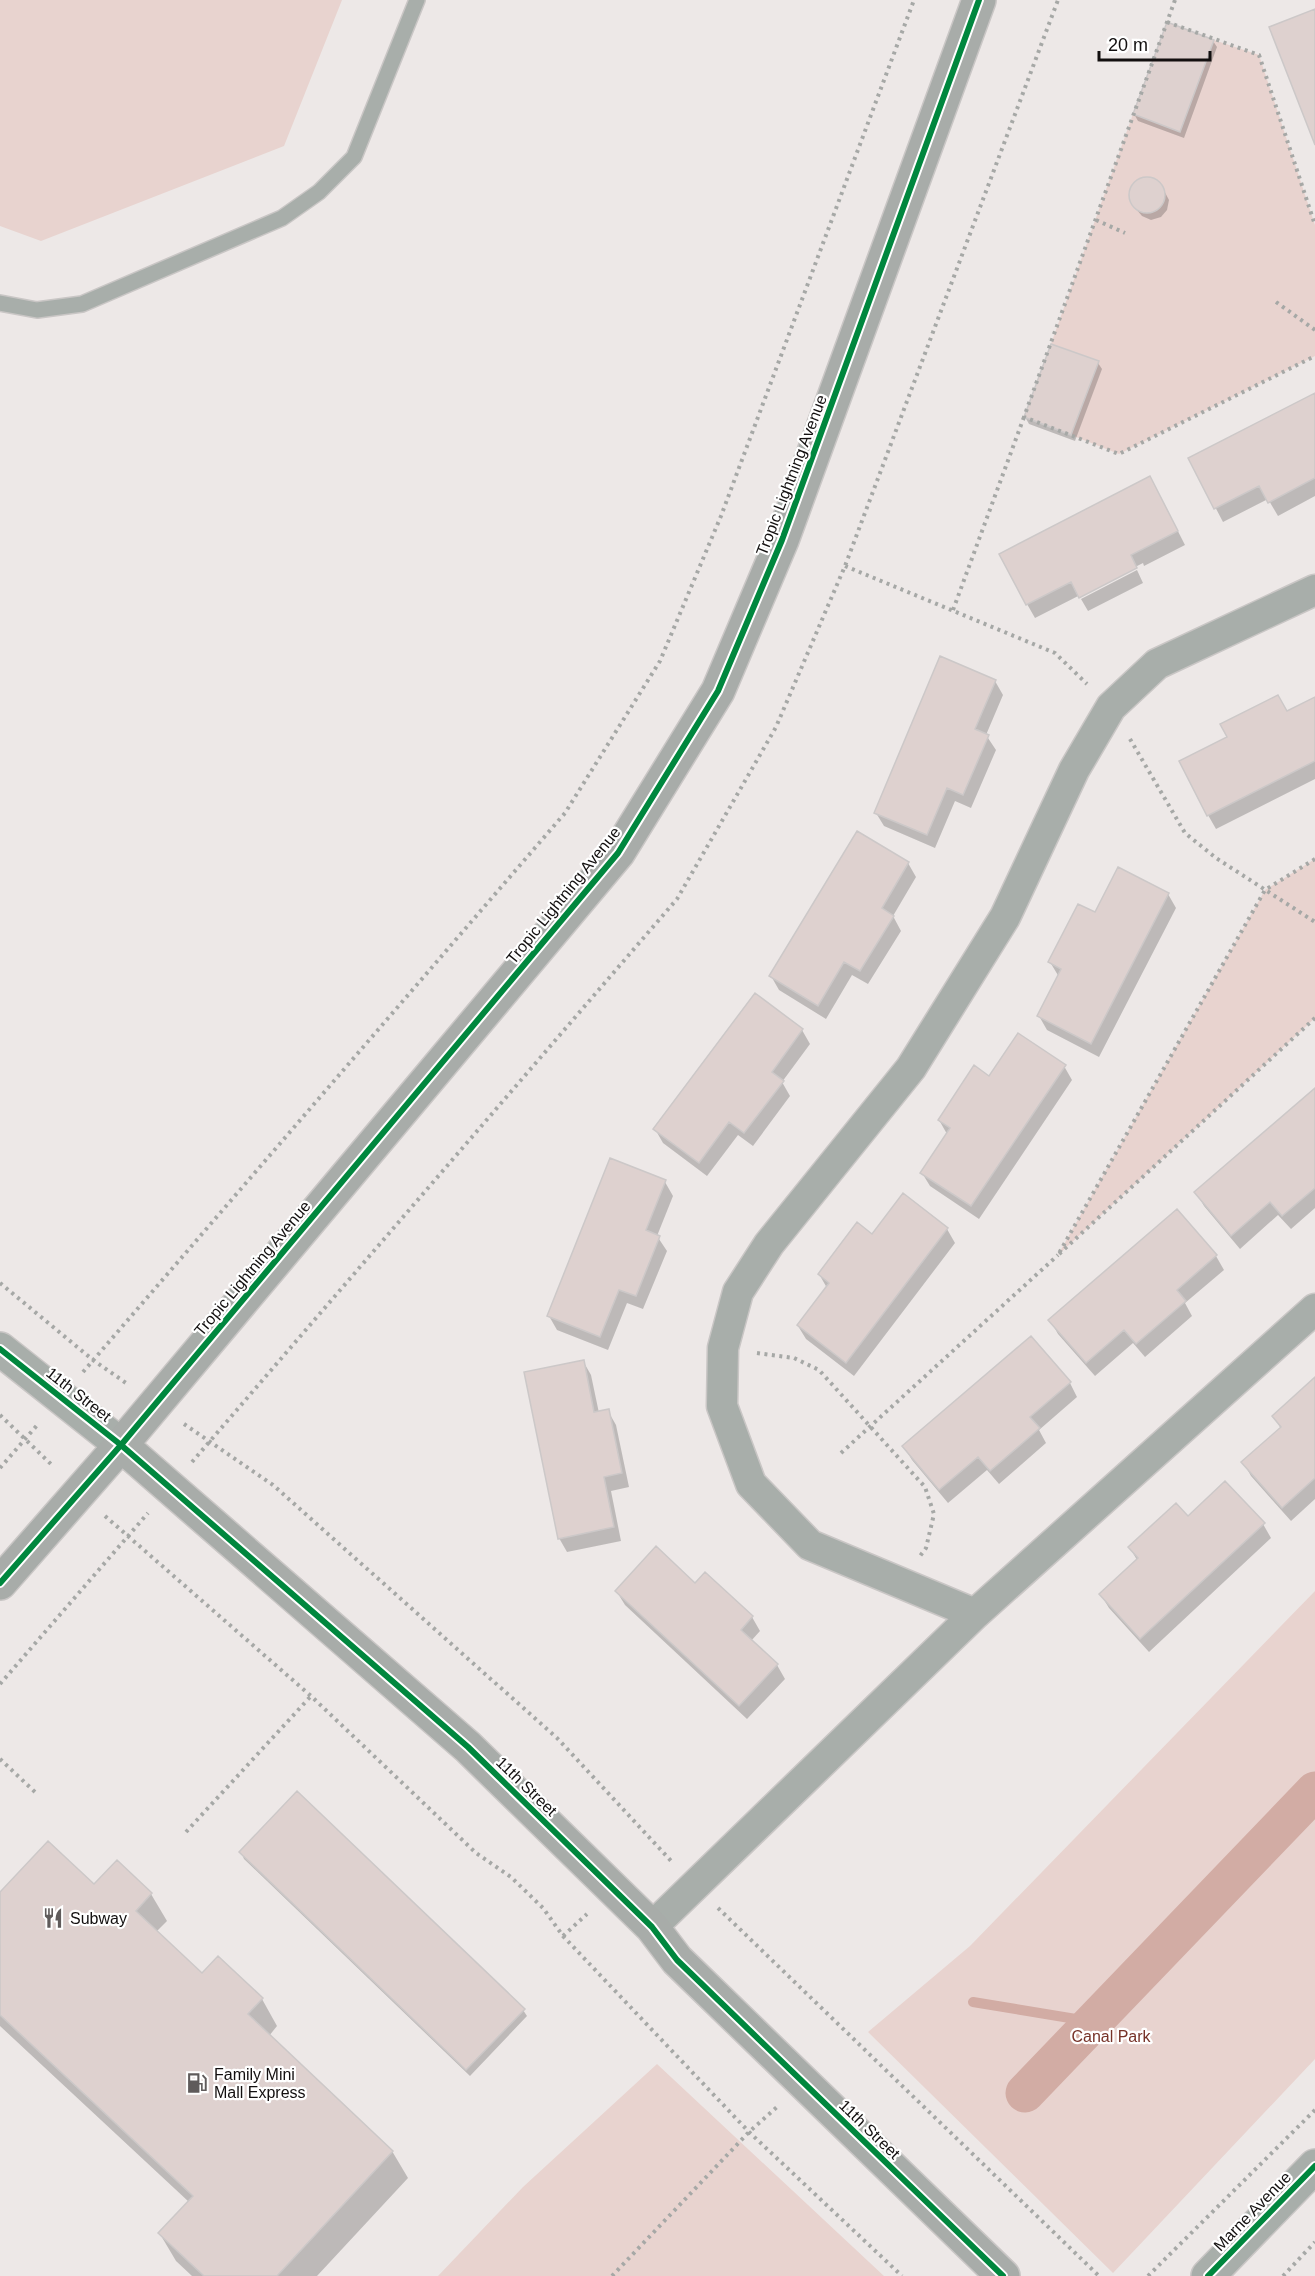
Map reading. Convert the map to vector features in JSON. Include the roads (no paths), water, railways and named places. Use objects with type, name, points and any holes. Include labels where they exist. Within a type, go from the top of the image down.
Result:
[{"type":"main road","name":"Tropic Lightning Avenue","points":[[0,1583],[121,1445],[618,853],[718,691],[782,540],[974,2]]},
{"type":"main road","name":"11th Street","points":[[121,1445],[468,1747],[652,1927],[677,1960],[1003,2276]]},
{"type":"street","points":[[975,1614],[810,1545],[751,1484],[722,1406],[723,1348],[738,1292],[769,1244],[911,1068],[1005,916],[1074,770],[1111,706],[1157,664],[1315,590]]},
{"type":"street","points":[[652,1927],[975,1614],[1315,1309]]},
{"type":"street","name":"11th Street","points":[[0,1349],[121,1445]]},
{"type":"street","name":"Marne Avenue","points":[[1208,2276],[1315,2166]]},
{"type":"lane","points":[[0,303],[37,310],[82,304],[282,218],[319,192],[354,157],[417,0]]},
{"type":"waterway","points":[[1025,2093],[1315,1791]]},
{"type":"waterway","points":[[973,2002],[1094,2022]]},
{"type":"place","name":"Subway","points":[[53,1918]]},
{"type":"place","name":"Family Mini Mall Express","points":[[197,2083]]},
{"type":"park label","name":"Canal Park","points":[[1111,2036]]}]
